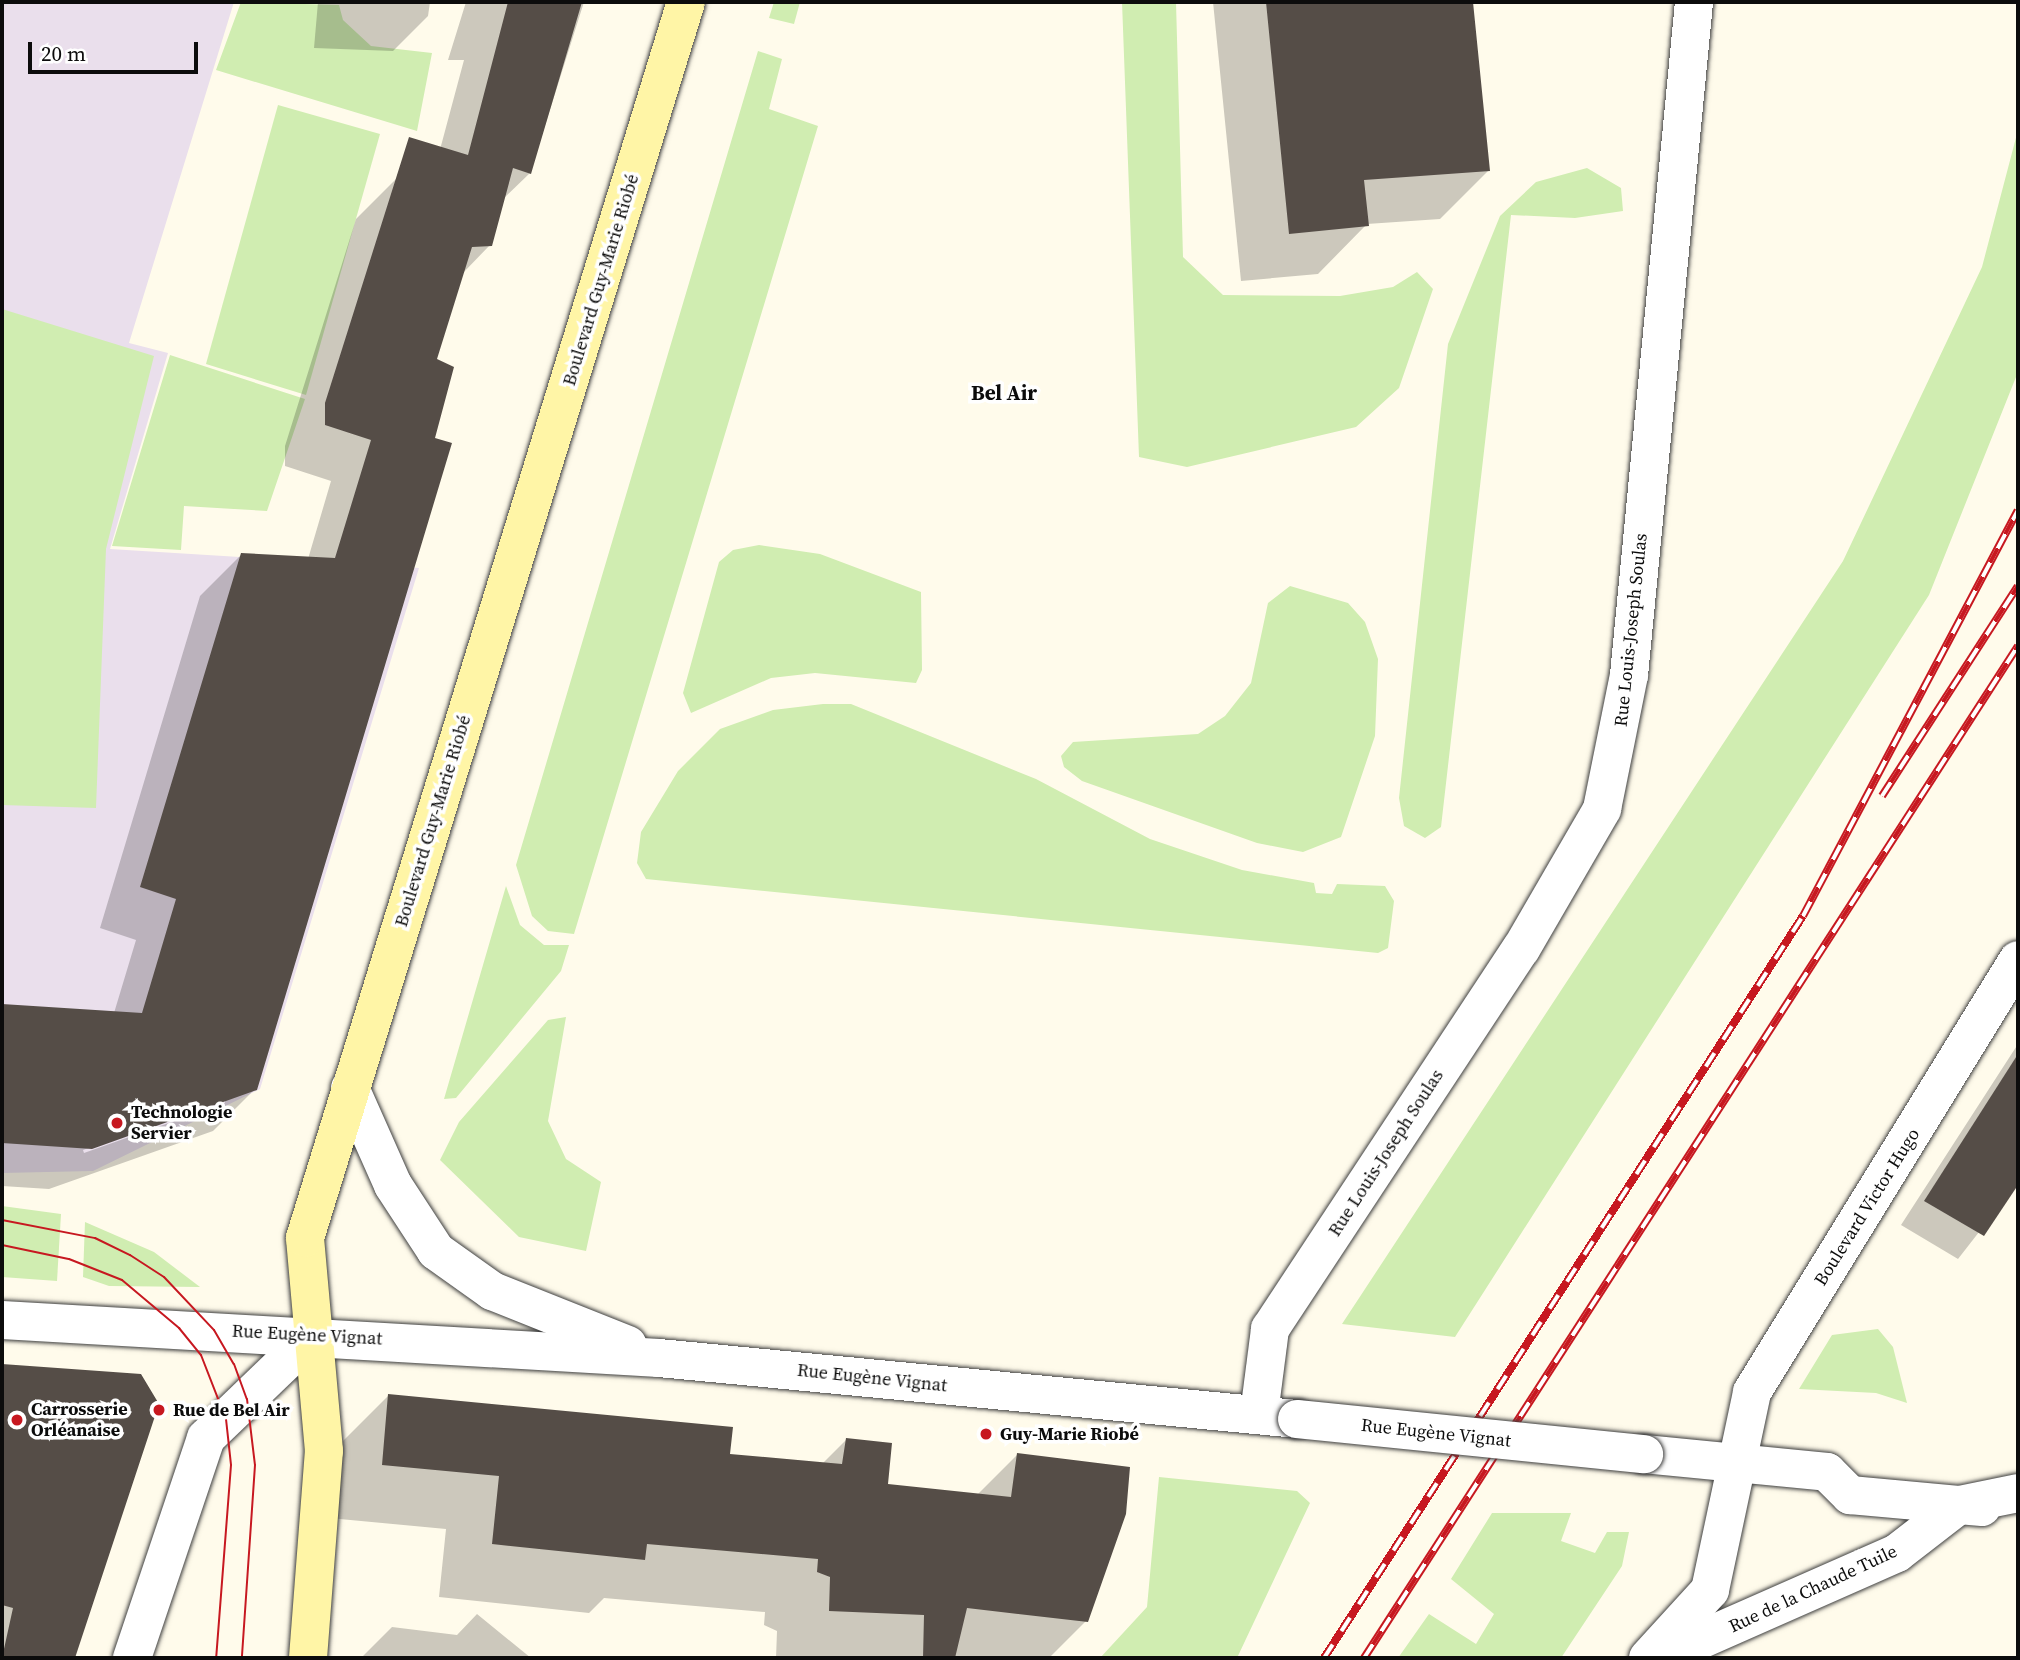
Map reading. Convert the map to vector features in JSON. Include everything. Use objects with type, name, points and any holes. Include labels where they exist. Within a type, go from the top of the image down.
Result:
[{"type":"main road","name":"Boulevard Guy-Marie Riobé","points":[[308,1658],[324,1451],[305,1238],[686,2]]},
{"type":"street","name":"Rue Louis-Joseph Soulas","points":[[1259,1414],[1270,1329],[1521,949],[1602,808],[1629,675],[1694,2]]},
{"type":"street","name":"Boulevard Victor Hugo","points":[[1740,1463],[1752,1392],[2018,960]]},
{"type":"street","points":[[350,1088],[393,1185],[436,1251],[492,1291],[659,1358]]},
{"type":"street","name":"Rue Eugène Vignat","points":[[2,1320],[313,1335],[659,1358],[1259,1414],[1827,1472],[1850,1495],[2018,1511]]},
{"type":"street","points":[[132,1658],[206,1438],[313,1335]]},
{"type":"street","points":[[1648,1658],[1710,1590],[1740,1463]]},
{"type":"street","points":[[1959,1505],[2018,1493]]},
{"type":"street","name":"Rue de la Chaude Tuile","points":[[1659,1658],[1897,1553],[1959,1505]]},
{"type":"shaded area","name":"Technologie Servier","points":[[2,2],[234,2],[129,343],[168,353],[110,549],[419,568],[260,1089],[93,1171],[2,1173]]},
{"type":"green space","points":[[241,2],[339,5],[343,20],[371,46],[432,53],[417,131],[216,70]]},
{"type":"green space","points":[[774,2],[800,2],[794,24],[769,18]]},
{"type":"green space","points":[[1122,2],[1176,2],[1183,257],[1223,295],[1340,296],[1393,287],[1417,272],[1433,289],[1399,388],[1356,427],[1187,467],[1139,457]]},
{"type":"green space","points":[[758,51],[782,59],[769,109],[818,126],[574,934],[548,931],[532,916],[516,865]]},
{"type":"green space","points":[[278,105],[380,134],[306,395],[206,364]]},
{"type":"green space","points":[[2018,130],[2018,372],[1929,595],[1455,1337],[1342,1324],[1843,561],[1982,267]]},
{"type":"green space","points":[[1587,168],[1621,188],[1623,211],[1575,218],[1511,215],[1441,827],[1425,838],[1404,826],[1399,798],[1448,344],[1500,216],[1536,182]]},
{"type":"green space","points":[[2,309],[154,356],[106,549],[96,808],[2,805]]},
{"type":"green space","points":[[170,355],[305,399],[267,511],[184,506],[181,550],[112,546]]},
{"type":"green space","points":[[759,545],[820,554],[921,592],[922,670],[916,683],[815,673],[771,678],[691,713],[683,693],[719,562],[733,550]]},
{"type":"green space","points":[[1290,586],[1348,603],[1365,622],[1378,659],[1375,736],[1341,837],[1303,852],[1257,843],[1082,781],[1064,767],[1061,756],[1073,742],[1198,734],[1225,716],[1251,683],[1268,603]]},
{"type":"green space","points":[[823,704],[851,704],[1036,779],[1150,839],[1242,870],[1314,883],[1316,893],[1332,894],[1337,884],[1385,886],[1394,901],[1388,948],[1378,953],[646,879],[637,863],[641,832],[678,771],[720,729],[773,710]]},
{"type":"green space","points":[[506,886],[520,925],[544,945],[569,945],[561,971],[456,1098],[444,1099]]},
{"type":"green space","points":[[566,1017],[548,1121],[566,1159],[601,1182],[586,1251],[519,1237],[440,1160],[459,1122],[548,1020]]},
{"type":"green space","points":[[2,1206],[61,1214],[57,1281],[2,1277]]},
{"type":"green space","points":[[85,1222],[154,1252],[200,1287],[109,1286],[83,1277]]},
{"type":"green space","points":[[1878,1329],[1893,1347],[1907,1403],[1876,1393],[1799,1389],[1832,1335]]},
{"type":"green space","points":[[1159,1477],[1297,1491],[1310,1503],[1237,1658],[1100,1658],[1147,1607]]},
{"type":"green space","points":[[1492,1513],[1571,1513],[1561,1541],[1595,1553],[1607,1532],[1629,1532],[1622,1566],[1561,1658],[1398,1658],[1429,1614],[1476,1644],[1494,1614],[1451,1579]]},
{"type":"building","points":[[508,2],[582,2],[531,174],[513,168],[492,246],[472,247],[437,359],[454,367],[435,438],[452,443],[257,1090],[92,1149],[2,1143],[2,1004],[142,1013],[176,899],[140,887],[241,553],[335,558],[371,440],[325,425],[325,403],[409,137],[468,155]]},
{"type":"building","points":[[1266,2],[1473,2],[1490,171],[1364,180],[1369,226],[1289,234]]},
{"type":"building","points":[[2018,1054],[2018,1185],[1984,1236],[1924,1201]]},
{"type":"building","points":[[2,1364],[141,1374],[159,1404],[75,1658],[2,1658],[13,1608],[2,1605]]},
{"type":"building","points":[[388,1394],[733,1427],[730,1454],[842,1464],[846,1438],[892,1443],[888,1484],[1011,1497],[1017,1453],[1130,1467],[1126,1514],[1088,1622],[967,1608],[955,1658],[923,1658],[924,1615],[829,1611],[830,1577],[817,1572],[818,1559],[647,1544],[645,1560],[492,1544],[499,1476],[382,1465]]},
{"type":"tram line","points":[[2,1220],[95,1238],[130,1255],[164,1277],[214,1330],[234,1364],[247,1399],[255,1465],[242,1658]]},
{"type":"tram line","points":[[2,1245],[69,1259],[122,1280],[179,1328],[201,1355],[226,1419],[231,1465],[216,1658]]},
{"type":"railway","points":[[1324,1658],[1803,916],[2018,510]]},
{"type":"railway","points":[[1882,796],[2018,586]]},
{"type":"railway","points":[[1364,1658],[2018,646]]},
{"type":"place","name":"Technologie Servier","points":[[117,1123]]},
{"type":"place","name":"Rue de Bel Air","points":[[159,1410]]},
{"type":"place","name":"Carrosserie Orléanaise","points":[[17,1420]]},
{"type":"place","name":"Guy-Marie Riobé","points":[[986,1434]]},
{"type":"district","name":"Bel Air","points":[[1004,393]]}]
